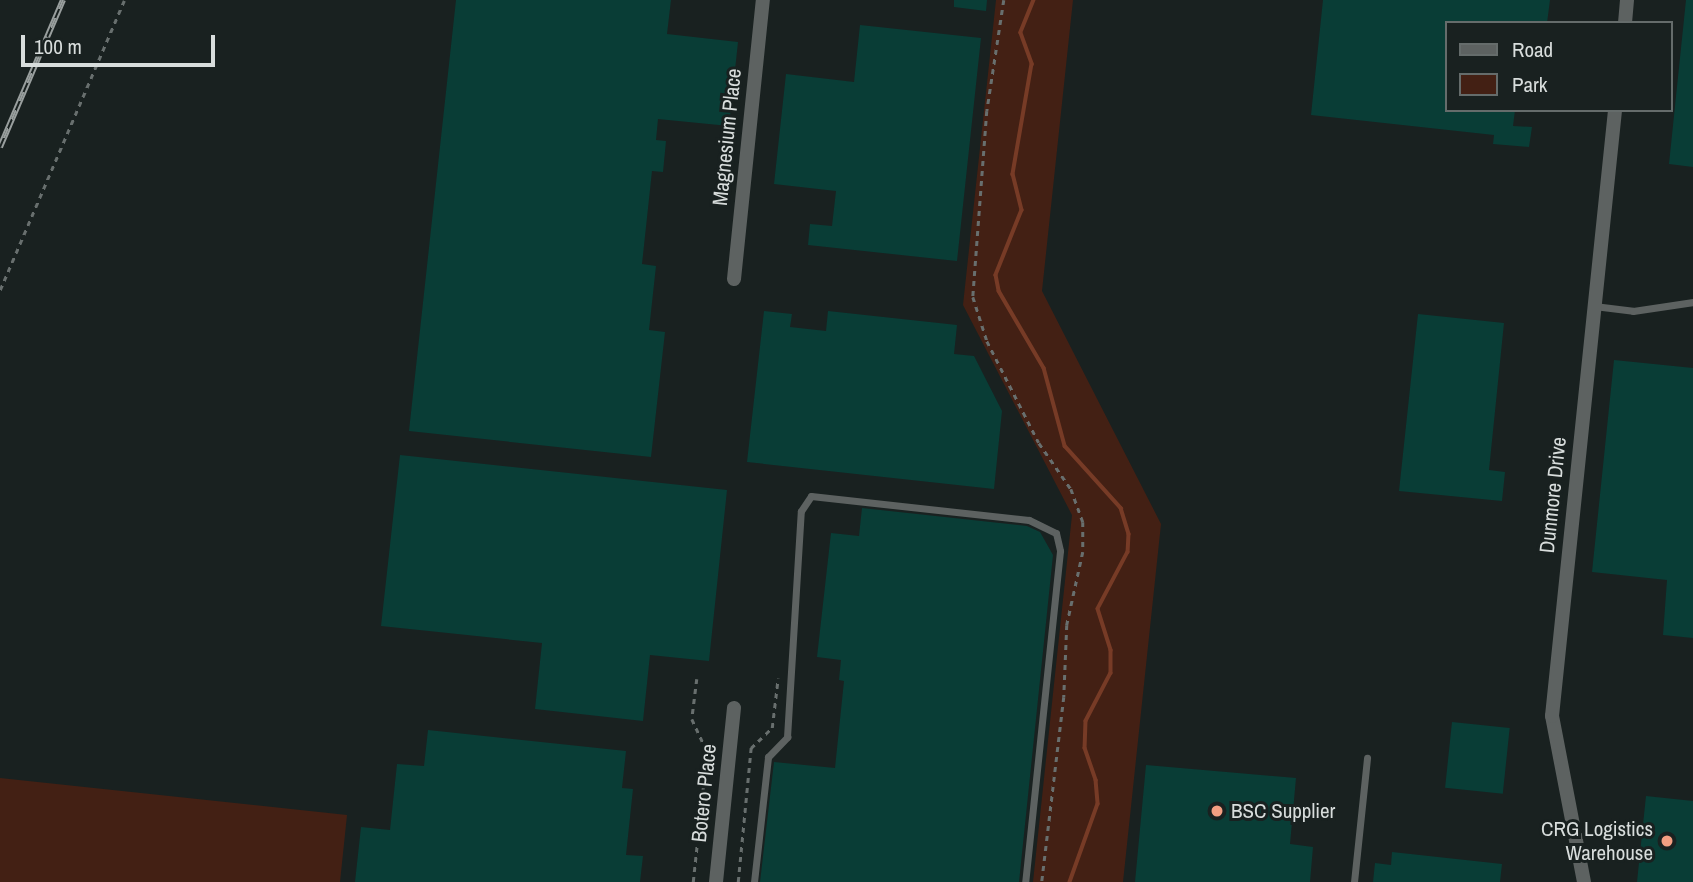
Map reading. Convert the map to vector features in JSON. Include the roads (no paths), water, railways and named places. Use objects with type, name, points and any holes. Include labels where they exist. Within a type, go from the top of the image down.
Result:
[{"type":"street","name":"Magnesium Place","points":[[734,279],[763,0]]},
{"type":"street","points":[[1625,21],[1627,0]]},
{"type":"street","name":"Dunmore Drive","points":[[1584,882],[1552,716],[1615,112]]},
{"type":"street","name":"Botero Place","points":[[716,882],[734,708]]},
{"type":"lane","points":[[1593,306],[1633,311],[1693,302]]},
{"type":"lane","points":[[754,882],[768,757],[787,737],[801,511],[811,496],[823,496],[1029,520],[1050,527],[1060,539],[1025,882]]},
{"type":"lane","points":[[1354,882],[1367,758]]},
{"type":"waterway","points":[[1034,0],[1021,33],[1032,64],[1013,174],[1022,210],[996,275],[999,291],[1044,368],[1065,446],[1121,508],[1129,534],[1128,552],[1098,609],[1111,650],[1111,673],[1086,721],[1085,748],[1096,780],[1098,804],[1070,882]]},
{"type":"railway","points":[[0,147],[63,0]]},
{"type":"place","name":"BSC Supplier","points":[[1217,811]]},
{"type":"place","name":"CRG Logistics Warehouse","points":[[1667,841]]}]
